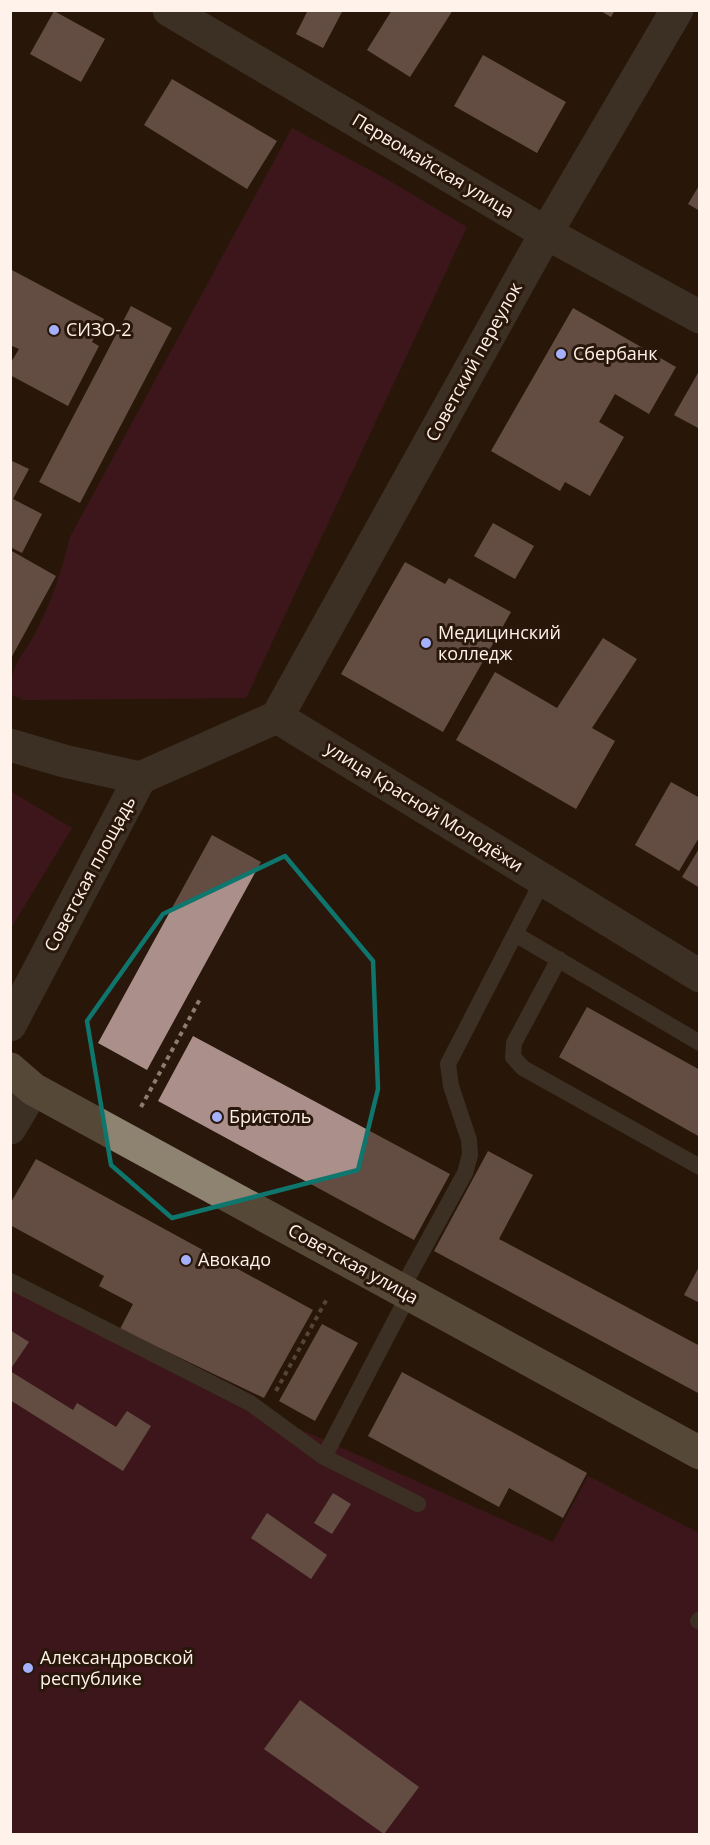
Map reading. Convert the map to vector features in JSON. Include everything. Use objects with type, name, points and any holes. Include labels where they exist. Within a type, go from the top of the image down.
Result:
[{"type":"main road","name":"Советская улица","points":[[22,1079],[699,1453]]},
{"type":"street","name":"Первомайская улица","points":[[169,10],[546,233],[699,317]]},
{"type":"street","name":"Советский переулок","points":[[277,717],[546,233],[677,10]]},
{"type":"street","points":[[140,778],[277,717]]},
{"type":"street","name":"улица Красной Молодёжи","points":[[277,717],[699,976]]},
{"type":"street","name":"Советская площадь","points":[[10,745],[64,761],[140,778],[10,1025]]},
{"type":"street","points":[[10,1128],[22,1079]]},
{"type":"lane","points":[[324,1457],[465,1173],[470,1155],[469,1140],[451,1086],[448,1064],[543,880]]},
{"type":"lane","points":[[515,934],[699,1043]]},
{"type":"lane","points":[[559,960],[514,1043],[513,1057],[523,1068],[699,1167]]},
{"type":"lane","points":[[10,1281],[250,1403],[324,1457],[418,1504]]},
{"type":"path","points":[[141,1107],[200,999]]},
{"type":"path","points":[[275,1394],[328,1297]]},
{"type":"highlighted area","points":[[285,856],[373,961],[378,1089],[358,1170],[172,1218],[111,1165],[87,1021],[163,914]]},
{"type":"shaded area","points":[[292,128],[388,180],[467,227],[246,698],[23,700],[11,694],[15,667],[37,630],[47,607],[70,537]]},
{"type":"shaded area","points":[[10,791],[72,828],[11,928],[10,928]]},
{"type":"shaded area","points":[[10,1287],[183,1377],[553,1542],[588,1476],[699,1533],[699,1834],[11,1834]]},
{"type":"building","points":[[308,10],[343,10],[323,48],[296,34]]},
{"type":"building","points":[[392,10],[453,10],[410,77],[367,50]]},
{"type":"building","points":[[599,10],[615,10],[611,17]]},
{"type":"building","points":[[54,11],[105,39],[81,82],[30,54]]},
{"type":"building","points":[[483,55],[566,102],[537,153],[454,106]]},
{"type":"building","points":[[172,79],[277,141],[247,189],[144,125]]},
{"type":"building","points":[[700,184],[700,211],[688,204]]},
{"type":"building","name":"СИЗО-2","points":[[10,269],[104,319],[92,342],[99,346],[68,406],[10,375],[10,364],[19,349],[10,345]]},
{"type":"building","points":[[131,306],[172,328],[80,503],[39,482]]},
{"type":"building","points":[[573,308],[676,367],[649,414],[615,394],[599,422],[624,437],[590,496],[565,482],[560,491],[491,451]]},
{"type":"building","points":[[698,373],[700,374],[700,429],[674,415]]},
{"type":"building","points":[[10,460],[29,469],[13,499],[42,514],[22,553],[10,547]]},
{"type":"building","points":[[493,523],[534,546],[515,579],[474,556]]},
{"type":"building","points":[[10,550],[56,576],[10,660]]},
{"type":"building","name":"Медицинский колледж","points":[[405,562],[445,584],[449,578],[511,612],[443,732],[341,674]]},
{"type":"building","points":[[603,638],[637,659],[592,728],[615,741],[576,809],[456,740],[495,672],[557,708]]},
{"type":"building","points":[[671,782],[700,798],[700,836],[679,871],[635,845]]},
{"type":"building","points":[[212,835],[261,862],[147,1070],[98,1043]]},
{"type":"building","points":[[700,847],[700,888],[682,877]]},
{"type":"building","points":[[587,1007],[700,1070],[700,1137],[559,1057]]},
{"type":"building","points":[[193,1036],[450,1174],[414,1240],[158,1101]]},
{"type":"building","points":[[488,1151],[533,1175],[499,1239],[700,1346],[700,1394],[434,1251]]},
{"type":"building","points":[[36,1159],[313,1310],[264,1398],[120,1329],[133,1304],[99,1286],[104,1276],[10,1225],[10,1204]]},
{"type":"building","points":[[700,1265],[700,1303],[684,1295]]},
{"type":"building","points":[[322,1324],[358,1343],[315,1421],[279,1401]]},
{"type":"building","points":[[10,1330],[29,1342],[10,1370]]},
{"type":"building","points":[[10,1371],[73,1410],[77,1403],[116,1427],[127,1411],[151,1426],[123,1471],[10,1400]]},
{"type":"building","points":[[402,1372],[587,1473],[563,1518],[509,1488],[499,1507],[368,1436]]},
{"type":"building","points":[[333,1493],[351,1504],[332,1534],[314,1523]]},
{"type":"building","points":[[267,1513],[327,1555],[311,1579],[251,1538]]},
{"type":"building","points":[[300,1700],[419,1787],[384,1834],[264,1749]]},
{"type":"place","name":"СИЗО-2","points":[[54,330]]},
{"type":"place","name":"Сбербанк","points":[[561,354]]},
{"type":"place","name":"Медицинский колледж","points":[[426,643]]},
{"type":"place","name":"Бристоль","points":[[217,1117]]},
{"type":"place","name":"Авокадо","points":[[186,1260]]},
{"type":"place","name":"Александровской республике","points":[[28,1668]]}]
